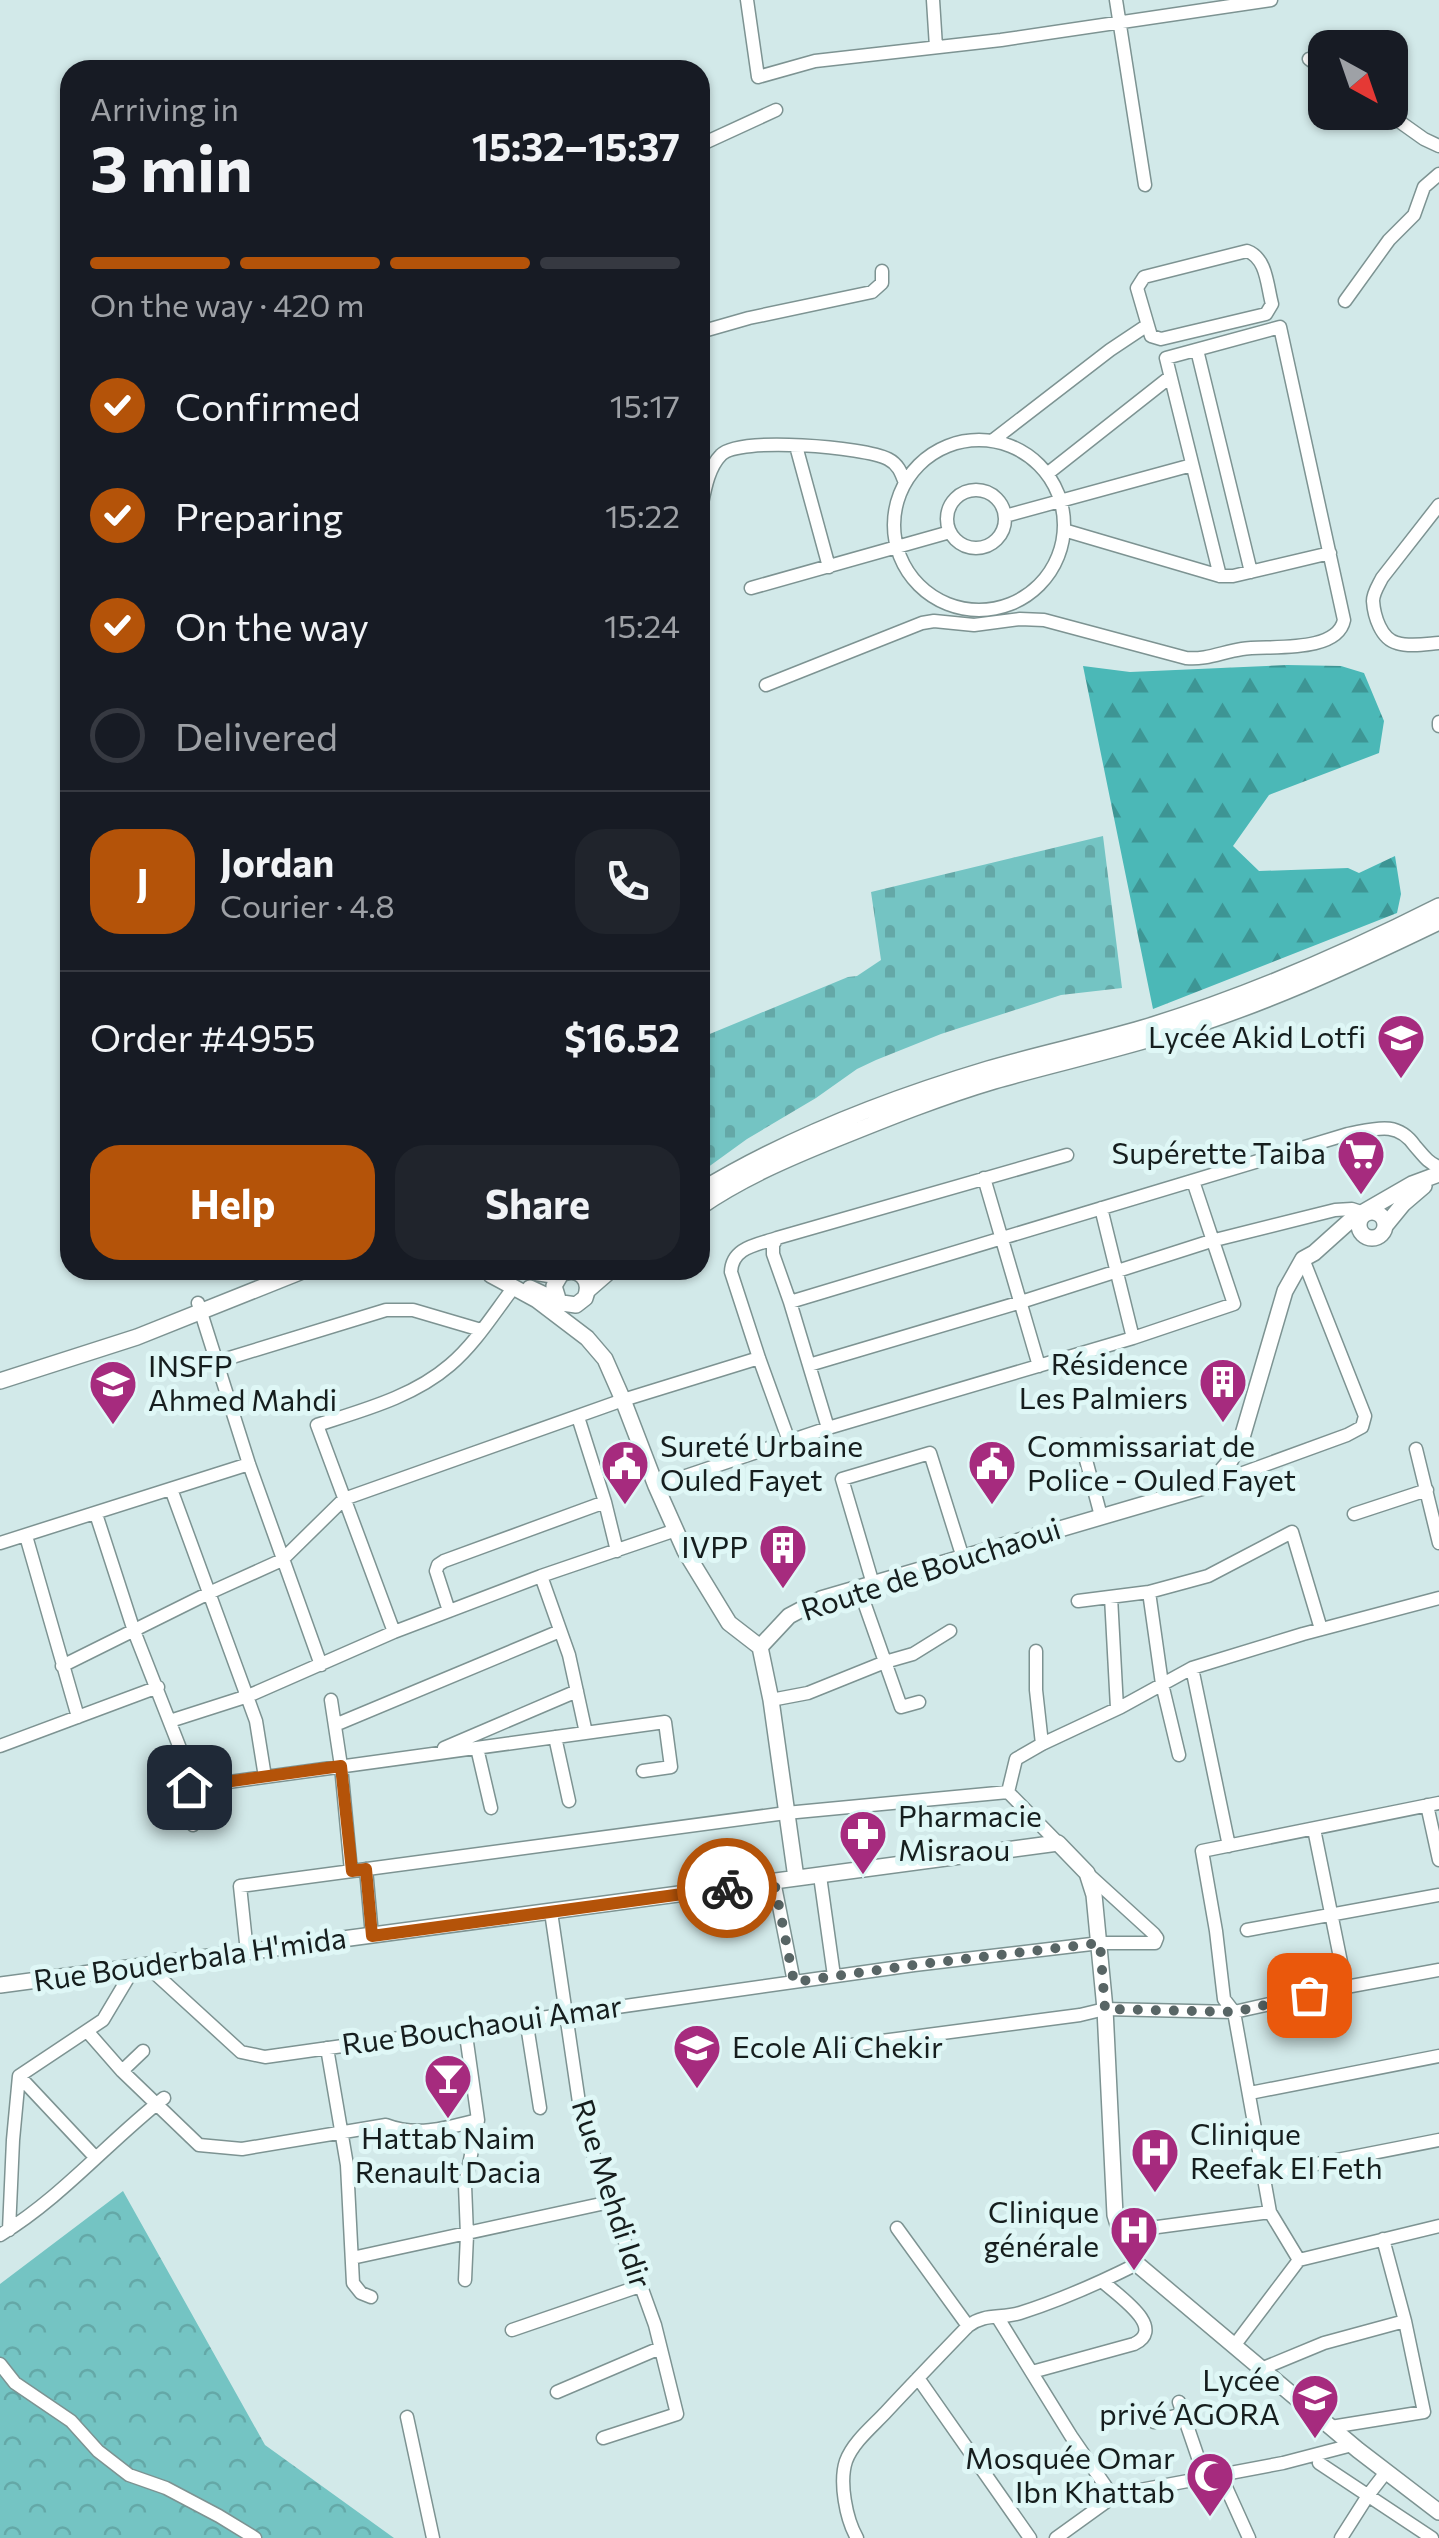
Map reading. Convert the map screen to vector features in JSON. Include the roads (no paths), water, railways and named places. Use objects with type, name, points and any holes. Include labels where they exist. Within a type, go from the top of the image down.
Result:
[{"type":"main road","points":[[710,1186],[778,1150],[895,1100],[1204,1007],[1343,954],[1439,906]]},
{"type":"main road","points":[[710,1201],[788,1160],[883,1120],[994,1081],[1210,1020],[1343,968],[1439,922]]},
{"type":"main road","points":[[1370,1238],[1359,1230],[1364,1213],[1439,1173]]},
{"type":"main road","points":[[1309,1256],[1358,1237],[1382,1234],[1414,1193],[1439,1173]]},
{"type":"main road","points":[[1210,1485],[1241,1441],[1285,1292],[1309,1256],[1364,1213],[1379,1213],[1385,1226]]},
{"type":"main road","points":[[0,1382],[83,1357],[260,1280]]},
{"type":"main road","points":[[0,1372],[276,1280]]},
{"type":"main road","points":[[500,1280],[536,1300],[587,1338]]},
{"type":"main road","points":[[507,1280],[570,1305],[586,1298],[587,1282]]},
{"type":"main road","points":[[557,1280],[554,1286],[558,1299],[605,1359],[685,1550],[729,1623],[760,1646],[796,1878]]},
{"type":"main road","points":[[587,1282],[587,1338]]},
{"type":"main road","name":"Route de Bouchaoui","points":[[760,1646],[788,1616],[821,1599],[1210,1485]]},
{"type":"main road","points":[[1058,1843],[1088,1873],[1094,1895],[1105,2009],[1115,2215],[1122,2238],[1137,2264],[1352,2445],[1439,2512]]},
{"type":"main road","name":"Rue Bouderbala H'mida","points":[[0,1985],[146,1970],[247,1952],[1058,1843]]},
{"type":"street","points":[[747,0],[758,77],[815,61],[1271,0]]},
{"type":"street","points":[[933,0],[936,47]]},
{"type":"street","points":[[1116,0],[1145,185]]},
{"type":"street","points":[[710,140],[776,110]]},
{"type":"street","points":[[1408,128],[1439,146]]},
{"type":"street","points":[[1345,301],[1389,240],[1414,214],[1424,187],[1439,174]]},
{"type":"street","points":[[1248,250],[1260,258],[1272,304],[1266,314],[1161,339],[1151,336],[1146,326],[1137,288],[1144,277],[1248,250]]},
{"type":"street","points":[[710,329],[872,292],[882,283],[882,271]]},
{"type":"street","points":[[992,441],[1146,326]]},
{"type":"street","points":[[766,685],[934,621],[974,625],[1044,620],[1198,659],[1240,649],[1289,648],[1334,636],[1344,626],[1344,620],[1280,328],[1166,358],[1220,576]]},
{"type":"street","points":[[1196,350],[1251,572]]},
{"type":"street","points":[[1047,474],[1170,376]]},
{"type":"street","points":[[972,439],[1000,442],[1027,454],[1047,474],[1062,501],[1067,531],[1053,567],[1035,589],[1010,604],[984,612],[952,606],[930,595],[910,574],[897,548],[895,512],[905,482],[920,462],[972,439]]},
{"type":"street","points":[[710,476],[728,450],[768,444],[878,454],[897,464],[905,482]]},
{"type":"street","points":[[796,446],[829,567]]},
{"type":"street","points":[[1005,516],[1192,465]]},
{"type":"street","points":[[981,491],[1001,504],[1005,516],[1000,535],[984,547],[965,546],[950,532],[947,520],[957,498],[981,491]]},
{"type":"street","points":[[1439,505],[1382,578],[1373,601],[1380,628],[1388,639],[1412,645],[1439,643]]},
{"type":"street","points":[[1067,531],[1220,576],[1330,552]]},
{"type":"street","points":[[751,588],[950,532]]},
{"type":"street","points":[[934,621],[952,606]]},
{"type":"street","points":[[790,1302],[1378,1128],[1399,1130],[1408,1136],[1439,1173]]},
{"type":"street","points":[[789,1441],[731,1272],[733,1258],[742,1250],[778,1238],[1067,1154]]},
{"type":"street","points":[[984,1178],[1039,1366]]},
{"type":"street","points":[[656,1486],[828,1428],[1234,1304],[1192,1181]]},
{"type":"street","points":[[1101,1208],[1132,1338]]},
{"type":"street","points":[[808,1365],[1211,1241],[1335,1210],[1364,1213]]},
{"type":"street","points":[[778,1238],[773,1254],[828,1428]]},
{"type":"street","points":[[1210,1485],[1362,1427],[1364,1416],[1309,1256]]},
{"type":"street","points":[[394,1632],[317,1425],[422,1386],[452,1364],[514,1287]]},
{"type":"street","points":[[199,1307],[248,1464],[322,1666]]},
{"type":"street","points":[[216,1362],[386,1310],[413,1310],[481,1330]]},
{"type":"street","points":[[62,1666],[282,1560],[344,1499],[623,1400],[758,1358]]},
{"type":"street","points":[[578,1416],[617,1551]]},
{"type":"street","points":[[1082,1445],[1101,1516]]},
{"type":"street","points":[[1416,1449],[1439,1542]]},
{"type":"street","points":[[919,1702],[901,1707],[884,1662],[842,1479],[930,1453],[964,1558]]},
{"type":"street","points":[[0,1544],[248,1464]]},
{"type":"street","points":[[171,1490],[248,1696],[265,1777]]},
{"type":"street","points":[[1354,1514],[1428,1490]]},
{"type":"street","points":[[450,1610],[436,1571],[438,1565],[605,1502]]},
{"type":"street","points":[[96,1514],[134,1631],[183,1756],[193,1825]]},
{"type":"street","points":[[170,1722],[248,1696],[450,1610],[676,1530]]},
{"type":"street","points":[[1078,1601],[1148,1592],[1208,1576],[1292,1532],[1321,1629]]},
{"type":"street","points":[[26,1536],[78,1717]]},
{"type":"street","points":[[540,1576],[560,1631],[586,1733]]},
{"type":"street","points":[[1148,1592],[1162,1684],[1179,1755]]},
{"type":"street","points":[[1111,1597],[1117,1708]]},
{"type":"street","points":[[1008,1792],[1016,1760],[1192,1668],[1439,1598]]},
{"type":"street","points":[[335,1725],[560,1631]]},
{"type":"street","points":[[771,1700],[808,1693],[913,1654],[950,1631]]},
{"type":"street","points":[[1036,1651],[1042,1744]]},
{"type":"street","points":[[1192,1668],[1229,1846]]},
{"type":"street","points":[[0,1746],[158,1687]]},
{"type":"street","points":[[428,1754],[577,1691]]},
{"type":"street","points":[[330,1700],[372,1936]]},
{"type":"street","points":[[156,1792],[665,1722],[671,1767],[643,1771]]},
{"type":"street","points":[[555,1737],[569,1801]]},
{"type":"street","points":[[477,1748],[491,1808]]},
{"type":"street","points":[[247,1952],[240,1886],[786,1813],[1008,1792]]},
{"type":"street","points":[[1008,1792],[1058,1843]]},
{"type":"street","points":[[1299,2260],[1270,2212],[1234,2012],[1224,1999],[1202,1851],[1433,1804],[1439,1860]]},
{"type":"street","points":[[1314,1829],[1346,1987]]},
{"type":"street","name":"Rue Bouchaoui Amar","points":[[146,1970],[241,2052],[265,2056],[834,1976],[1100,1943],[1156,1943],[1157,1938],[1088,1873]]},
{"type":"street","points":[[820,1876],[834,1976]]},
{"type":"street","points":[[774,1881],[794,1982]]},
{"type":"street","points":[[1247,1930],[1439,1895]]},
{"type":"street","name":"Rue Mehdi Idir","points":[[551,1912],[582,2124],[640,2286],[677,2414],[603,2438]]},
{"type":"street","points":[[19,2076],[103,2020],[146,1970]]},
{"type":"street","points":[[851,2045],[1105,2009],[1234,2012],[1439,1970]]},
{"type":"street","points":[[526,2020],[540,2108]]},
{"type":"street","points":[[465,2028],[478,2120],[465,2185],[465,2280]]},
{"type":"street","points":[[87,2031],[122,2071],[160,2101],[198,2145],[250,2148],[386,2125],[406,2133],[478,2120]]},
{"type":"street","points":[[327,2048],[347,2165],[353,2283],[371,2297]]},
{"type":"street","points":[[122,2071],[143,2052]]},
{"type":"street","points":[[1250,2094],[1439,2056]]},
{"type":"street","points":[[19,2076],[95,2157]]},
{"type":"street","points":[[4,2233],[19,2076]]},
{"type":"street","points":[[4,2233],[53,2198],[160,2101]]},
{"type":"street","points":[[1265,2174],[1439,2140]]},
{"type":"street","points":[[352,2258],[610,2202]]},
{"type":"street","points":[[1122,2238],[1150,2228],[1270,2212]]},
{"type":"street","points":[[1234,2346],[1299,2260],[1439,2226]]},
{"type":"street","points":[[896,2228],[968,2326]]},
{"type":"street","points":[[1331,2427],[1432,2411],[1382,2239]]},
{"type":"street","points":[[857,2538],[846,2506],[846,2462],[866,2434],[968,2326],[982,2317],[998,2318],[1029,2310],[1137,2264]]},
{"type":"street","points":[[1032,2372],[1143,2340],[1147,2330],[1144,2320],[1102,2282]]},
{"type":"street","points":[[512,2330],[640,2286]]},
{"type":"street","points":[[998,2318],[1113,2498]]},
{"type":"street","points":[[1261,2369],[1324,2343],[1406,2321]]},
{"type":"street","points":[[557,2392],[660,2348]]},
{"type":"street","points":[[0,2364],[15,2383],[71,2421],[98,2451],[129,2475],[166,2488],[255,2538]]},
{"type":"street","points":[[918,2378],[1030,2538]]},
{"type":"street","points":[[1154,2422],[1181,2408],[1204,2478]]},
{"type":"street","points":[[407,2417],[433,2538]]},
{"type":"street","points":[[1056,2538],[1113,2498],[1143,2488],[1284,2463],[1352,2445]]},
{"type":"street","points":[[1319,2463],[1432,2538]]},
{"type":"street","points":[[1341,2538],[1386,2472]]},
{"type":"street","points":[[1220,2476],[1247,2533],[1260,2538]]},
{"type":"place","name":"Lycée Akid Lotfi","points":[[1401,1080]]},
{"type":"place","name":"Supérette Taiba","points":[[1361,1196]]},
{"type":"place","name":"Résidence Les Palmiers","points":[[1223,1424]]},
{"type":"place","name":"INSFP Ahmed Mahdi","points":[[113,1426]]},
{"type":"place","name":"Sureté Urbaine Ouled Fayet","points":[[625,1506]]},
{"type":"place","name":"Commissariat de Police - Ouled Fayet","points":[[992,1506]]},
{"type":"place","name":"IVPP","points":[[783,1590]]},
{"type":"place","name":"Pharmacie Misraou","points":[[863,1876]]},
{"type":"place","name":"Ecole Ali Chekir","points":[[697,2090]]},
{"type":"place","name":"Hattab Naim Renault Dacia","points":[[448,2120]]},
{"type":"place","name":"Clinique Reefak El Feth","points":[[1155,2194]]},
{"type":"place","name":"Clinique générale","points":[[1134,2272]]},
{"type":"place","name":"Lycée privé AGORA","points":[[1315,2440]]},
{"type":"place","name":"Mosquée Omar Ibn Khattab","points":[[1210,2518]]}]
